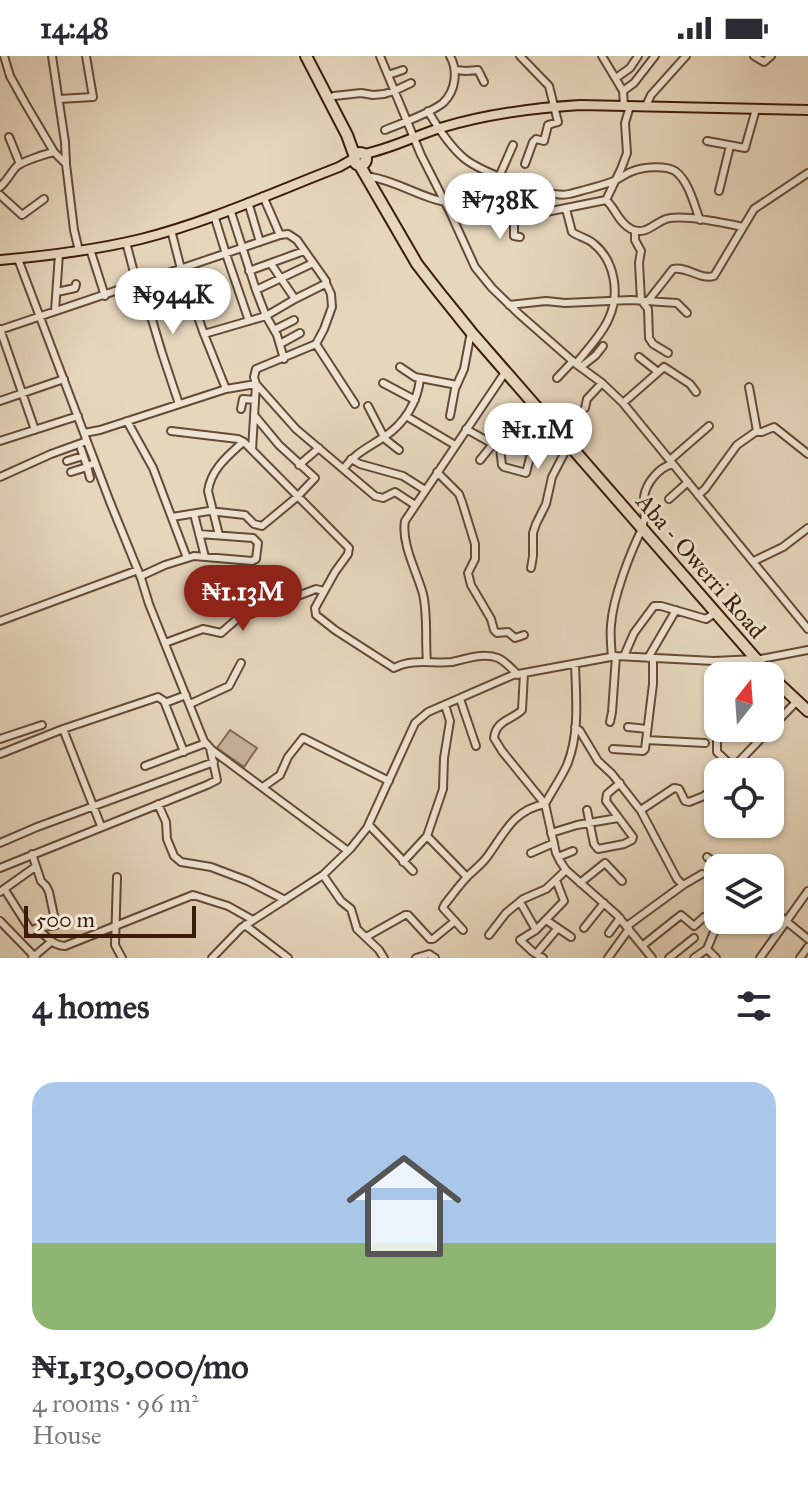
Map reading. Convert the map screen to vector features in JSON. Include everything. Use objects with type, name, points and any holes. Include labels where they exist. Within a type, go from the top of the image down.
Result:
[{"type":"highway","name":"Aba - Owerri Road","points":[[309,56],[349,126],[357,161]]},
{"type":"highway","name":"Aba - Owerri Road","points":[[309,56],[357,161],[424,274],[715,613],[804,705]]},
{"type":"highway","name":"Aba - Owerri Road","points":[[390,218],[402,229],[433,279],[462,315],[758,659]]},
{"type":"main road","points":[[0,260],[79,251],[171,230],[413,137],[502,113],[580,105],[808,110]]},
{"type":"street","points":[[2,56],[17,89],[54,152],[66,164]]},
{"type":"street","points":[[52,56],[79,251]]},
{"type":"street","points":[[59,99],[93,97],[86,56]]},
{"type":"street","points":[[380,56],[413,137],[475,267],[509,305],[623,403],[808,629]]},
{"type":"street","points":[[520,56],[546,81],[557,124],[548,125],[544,141],[536,139],[533,142],[525,164]]},
{"type":"street","points":[[606,200],[627,153],[627,106],[623,91],[604,59],[613,56]]},
{"type":"street","points":[[616,78],[630,68],[638,56]]},
{"type":"street","points":[[623,91],[634,83],[655,56]]},
{"type":"street","points":[[646,106],[648,99],[686,56]]},
{"type":"street","points":[[754,56],[764,62],[771,56]]},
{"type":"street","points":[[385,130],[444,102],[450,93],[456,70],[453,57]]},
{"type":"street","points":[[388,75],[403,70]]},
{"type":"street","points":[[456,70],[478,70],[484,82]]},
{"type":"street","points":[[334,96],[373,95],[394,91],[411,83]]},
{"type":"street","points":[[707,141],[745,148],[756,109]]},
{"type":"street","points":[[428,111],[439,129],[467,160],[499,177],[554,194],[567,195],[616,180],[642,168],[671,169],[689,191],[700,220]]},
{"type":"street","points":[[9,137],[20,164]]},
{"type":"street","points":[[499,177],[513,145]]},
{"type":"street","points":[[719,191],[730,146]]},
{"type":"street","points":[[0,187],[20,164],[54,152]]},
{"type":"street","points":[[647,303],[677,267],[705,278],[714,276],[754,209],[808,173]]},
{"type":"street","points":[[371,180],[390,181],[445,202]]},
{"type":"street","points":[[0,195],[22,215],[44,199]]},
{"type":"street","points":[[263,196],[280,235]]},
{"type":"street","points":[[450,212],[514,218],[606,200]]},
{"type":"street","points":[[606,200],[619,219],[635,231],[645,231],[673,218],[743,227]]},
{"type":"street","points":[[248,202],[260,242]]},
{"type":"street","points":[[230,209],[249,271],[284,359]]},
{"type":"street","points":[[566,209],[572,232],[591,241],[607,258],[614,276],[608,322],[577,364]]},
{"type":"street","points":[[214,215],[249,321]]},
{"type":"street","points":[[514,218],[514,236],[520,237]]},
{"type":"street","points":[[171,230],[181,269],[226,389]]},
{"type":"street","points":[[635,231],[635,240],[641,251],[639,263],[650,341],[668,353]]},
{"type":"street","points":[[35,430],[0,330],[286,234],[293,236],[326,283],[332,307],[316,344],[255,370],[252,450]]},
{"type":"street","points":[[126,242],[137,284],[150,313],[179,404]]},
{"type":"street","points":[[90,249],[105,296]]},
{"type":"street","points":[[249,271],[304,251]]},
{"type":"street","points":[[55,311],[59,254]]},
{"type":"street","points":[[0,858],[2,867],[217,780],[208,746],[149,604],[18,259]]},
{"type":"street","points":[[256,290],[313,263]]},
{"type":"street","points":[[271,264],[295,299]]},
{"type":"street","points":[[204,334],[266,316],[326,283]]},
{"type":"street","points":[[57,292],[68,291],[76,284]]},
{"type":"street","points":[[509,305],[538,301],[677,303],[687,313]]},
{"type":"street","points":[[274,330],[294,320]]},
{"type":"street","points":[[450,416],[471,332]]},
{"type":"street","points":[[280,344],[300,333]]},
{"type":"street","points":[[316,344],[355,404]]},
{"type":"street","points":[[557,378],[596,355],[603,346]]},
{"type":"street","points":[[639,357],[658,372]]},
{"type":"street","points":[[400,367],[412,376],[457,385]]},
{"type":"street","points":[[623,403],[666,367],[696,392]]},
{"type":"street","points":[[427,662],[426,611],[404,529],[407,516],[506,371]]},
{"type":"street","points":[[344,468],[359,451],[394,430],[406,416],[415,400],[420,378]]},
{"type":"street","points":[[0,401],[64,379]]},
{"type":"street","points":[[383,383],[415,400]]},
{"type":"street","points":[[585,408],[587,399],[602,383]]},
{"type":"street","points":[[0,477],[127,421],[226,389],[256,384]]},
{"type":"street","points":[[256,384],[296,429],[379,498],[395,492],[415,505]]},
{"type":"street","points":[[749,387],[758,429],[756,432]]},
{"type":"street","points":[[241,409],[243,399],[255,400]]},
{"type":"street","points":[[368,406],[384,437],[399,450]]},
{"type":"street","points":[[172,517],[214,512],[245,515],[254,524],[262,526],[315,478],[279,445],[254,415]]},
{"type":"street","points":[[0,441],[78,416]]},
{"type":"street","points":[[406,416],[455,445]]},
{"type":"street","points":[[466,429],[501,450],[502,465],[526,473],[536,435],[548,419]]},
{"type":"street","points":[[127,421],[153,468],[187,558]]},
{"type":"street","points":[[610,722],[617,656],[610,636],[614,607],[646,518],[644,497],[647,488],[658,472],[709,426]]},
{"type":"street","points":[[698,495],[737,445],[756,432],[774,427],[808,454]]},
{"type":"street","points":[[171,431],[243,442],[349,548],[315,608],[316,615],[335,630],[394,668],[491,656],[521,674]]},
{"type":"street","points":[[219,535],[209,484],[216,468],[243,442]]},
{"type":"street","points":[[480,460],[493,444]]},
{"type":"street","points":[[531,568],[533,533],[546,504],[552,477],[569,444]]},
{"type":"street","points":[[299,465],[319,448]]},
{"type":"street","points":[[67,461],[82,452],[90,478]]},
{"type":"street","points":[[351,459],[403,476],[425,490]]},
{"type":"street","points":[[71,472],[95,463]]},
{"type":"street","points":[[437,472],[461,497],[475,544],[475,559],[468,573],[494,630],[497,633],[508,632],[515,638],[524,635]]},
{"type":"street","points":[[669,499],[688,482]]},
{"type":"street","points":[[194,514],[205,557]]},
{"type":"street","points":[[754,561],[780,549],[808,528]]},
{"type":"street","points":[[0,621],[187,558],[255,561],[256,540],[199,534]]},
{"type":"street","points":[[165,643],[203,629],[221,633],[232,622],[249,614],[316,589],[324,591]]},
{"type":"street","points":[[617,656],[654,606],[706,619],[715,613]]},
{"type":"street","points":[[613,749],[643,751],[653,684],[650,658],[676,610]]},
{"type":"street","points":[[212,958],[245,925],[323,875],[348,851],[369,825],[415,723],[428,712],[499,680],[617,656],[720,662],[808,650]]},
{"type":"street","points":[[190,704],[229,686],[241,663]]},
{"type":"street","points":[[463,930],[443,908],[523,811],[545,804],[567,765],[578,715],[575,664]]},
{"type":"street","points":[[521,674],[522,710],[499,725],[494,738],[545,804],[558,857],[566,870],[620,918],[652,958]]},
{"type":"street","points":[[165,703],[186,695]]},
{"type":"street","points":[[0,754],[158,697],[165,703],[184,752]]},
{"type":"street","points":[[460,699],[476,746]]},
{"type":"street","points":[[403,862],[427,836],[443,785],[450,721],[445,705]]},
{"type":"street","points":[[784,718],[804,705]]},
{"type":"street","points":[[0,730],[2,739],[42,725]]},
{"type":"street","points":[[575,727],[598,761],[641,810],[683,885]]},
{"type":"street","points":[[628,727],[647,729]]},
{"type":"street","points":[[63,729],[101,826]]},
{"type":"street","points":[[263,787],[280,775],[288,757],[303,738],[389,781]]},
{"type":"street","points":[[646,740],[705,743]]},
{"type":"street","points":[[742,758],[755,742]]},
{"type":"street","points":[[145,766],[208,746]]},
{"type":"street","points":[[208,746],[348,851]]},
{"type":"street","points":[[0,843],[214,762]]},
{"type":"street","points":[[587,810],[594,844],[598,849],[624,844],[633,838],[606,799],[607,794],[620,783]]},
{"type":"street","points":[[641,810],[674,788],[679,789],[687,803],[704,796]]},
{"type":"street","points":[[158,804],[166,822],[167,839],[174,856],[181,862],[211,867],[285,900]]},
{"type":"street","points":[[551,833],[618,818]]},
{"type":"street","points":[[369,825],[413,871]]},
{"type":"street","points":[[427,836],[467,877]]},
{"type":"street","points":[[531,853],[554,843]]},
{"type":"street","points":[[558,857],[573,851]]},
{"type":"street","points":[[32,854],[41,881],[49,892],[56,925],[31,931],[2,891],[35,867]]},
{"type":"street","points":[[580,883],[605,863],[622,881]]},
{"type":"street","points":[[489,935],[506,913],[532,894],[546,889],[566,870]]},
{"type":"street","points":[[610,957],[628,928],[702,874]]},
{"type":"street","points":[[323,875],[341,901],[351,909],[357,929],[384,958]]},
{"type":"street","points":[[117,877],[115,945],[122,958]]},
{"type":"street","points":[[556,880],[564,901],[536,930],[520,940],[540,956],[557,929]]},
{"type":"street","points":[[760,958],[808,891]]},
{"type":"street","points":[[37,928],[51,942],[65,946],[193,895],[228,906],[253,920]]},
{"type":"street","points":[[520,902],[536,930]]},
{"type":"street","points":[[584,928],[604,903]]},
{"type":"street","points":[[366,937],[405,915],[430,939],[455,921]]},
{"type":"street","points":[[642,946],[681,915],[694,926],[704,917]]},
{"type":"street","points":[[609,933],[620,918]]},
{"type":"street","points":[[546,920],[571,937]]},
{"type":"street","points":[[784,920],[808,939]]},
{"type":"street","points":[[0,921],[34,957],[51,942]]},
{"type":"street","points":[[245,925],[288,958]]},
{"type":"street","points":[[694,958],[707,949],[713,934]]},
{"type":"street","points":[[669,958],[694,938]]},
{"type":"street","points":[[800,958],[808,947]]},
{"type":"street","points":[[707,949],[716,958]]},
{"type":"street","points":[[416,958],[429,954],[435,958]]},
{"type":"shaded area","points":[[230,730],[257,748],[244,767],[217,748]]}]
